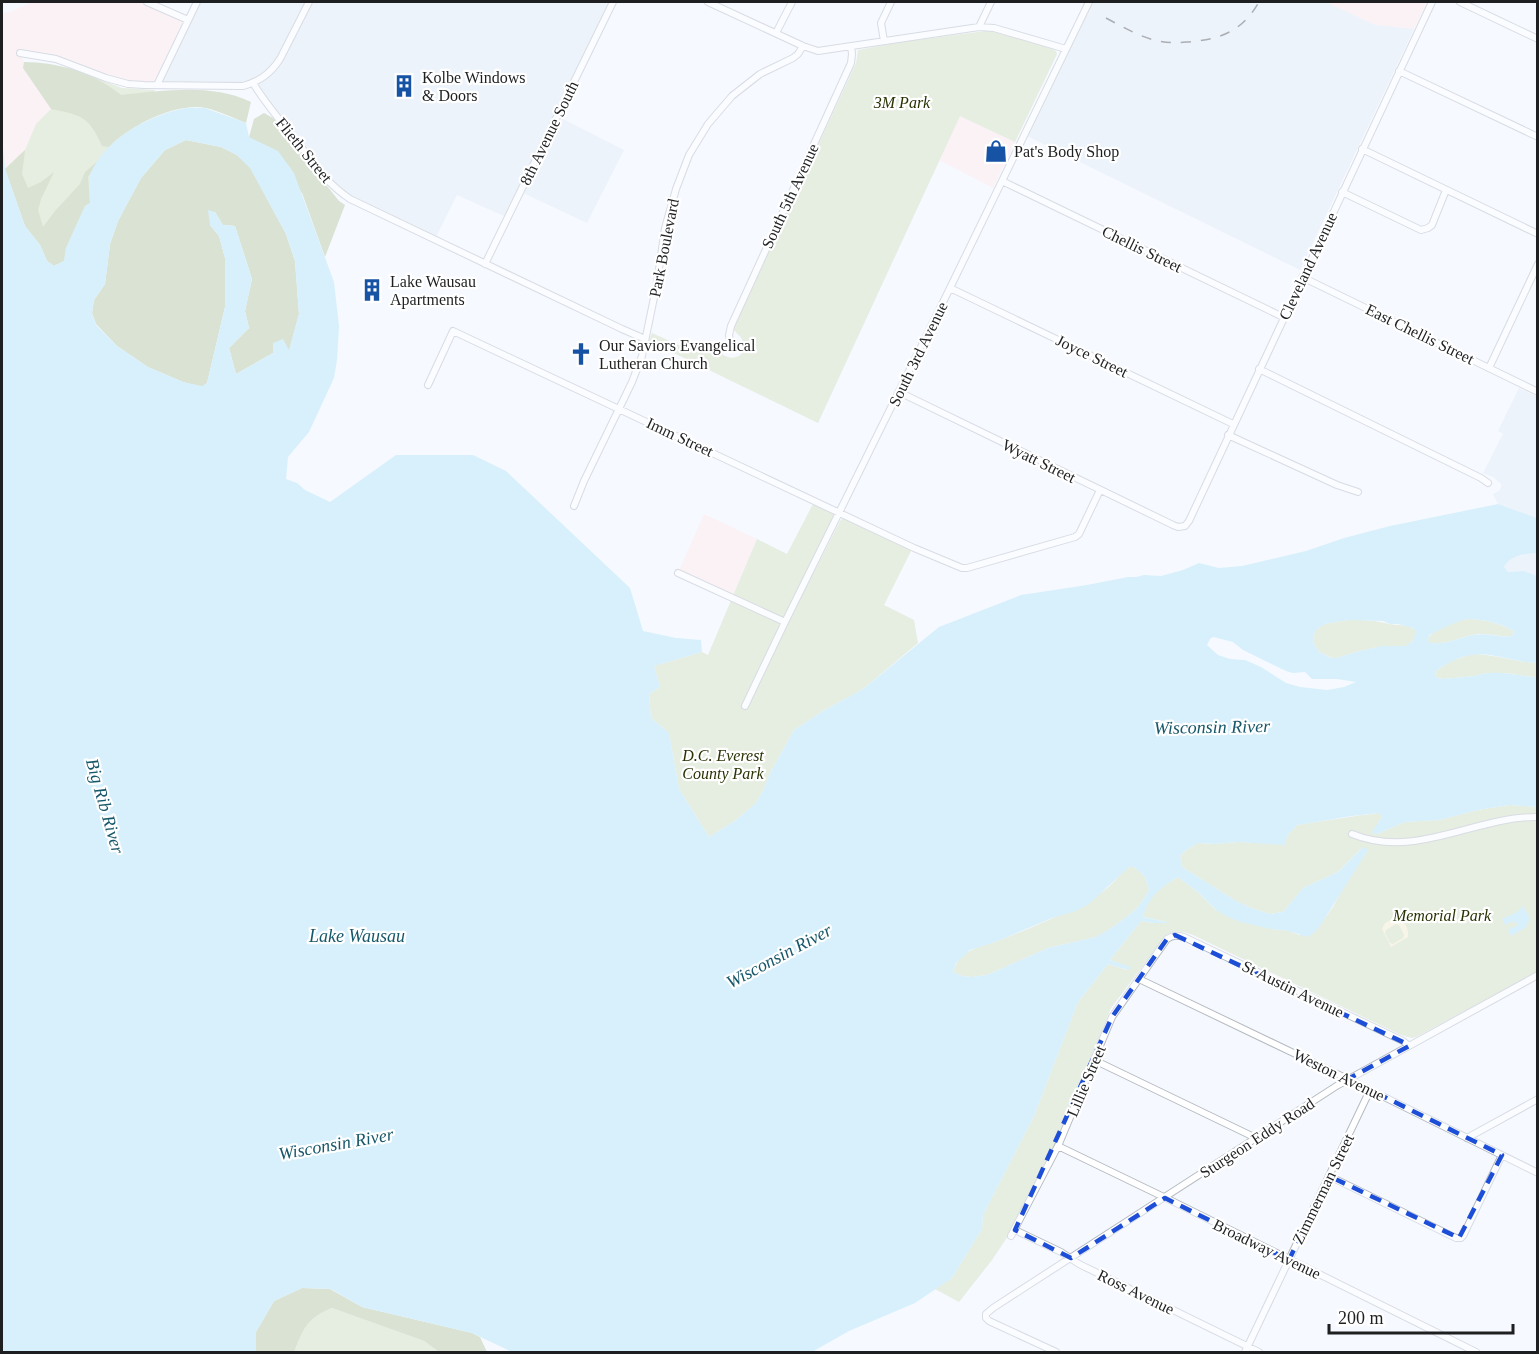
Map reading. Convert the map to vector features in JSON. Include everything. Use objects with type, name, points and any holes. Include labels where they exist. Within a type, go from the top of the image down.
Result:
[{"type":"street","points":[[147,2],[188,20]]},
{"type":"street","points":[[157,86],[198,2]]},
{"type":"street","points":[[20,53],[56,59],[117,81],[157,86],[233,87],[253,83],[266,76],[280,59],[309,2]]},
{"type":"street","name":"8th Avenue South","points":[[485,264],[613,2]]},
{"type":"street","points":[[708,2],[818,51],[979,27],[994,28],[1066,49]]},
{"type":"street","points":[[776,33],[792,2]]},
{"type":"street","points":[[884,41],[881,23],[891,2]]},
{"type":"street","points":[[979,27],[991,2]]},
{"type":"street","name":"South 3rd Avenue","points":[[745,706],[1089,2]]},
{"type":"street","name":"Cleveland Avenue","points":[[1181,527],[1189,521],[1432,2]]},
{"type":"street","points":[[1460,2],[1538,39]]},
{"type":"street","name":"Park Boulevard","points":[[574,506],[639,365],[657,284],[665,228],[689,155],[708,124],[732,96],[760,74],[793,58],[803,46]]},
{"type":"street","name":"South 5th Avenue","points":[[731,346],[729,338],[731,326],[851,63],[851,46]]},
{"type":"street","points":[[1399,71],[1538,137]]},
{"type":"street","name":"Flieth Street","points":[[253,83],[263,101],[316,168],[343,195],[645,339]]},
{"type":"street","points":[[1362,149],[1538,234]]},
{"type":"street","name":"Chellis Street","points":[[1002,181],[1283,317]]},
{"type":"street","points":[[1342,192],[1421,231],[1432,225],[1446,190]]},
{"type":"street","points":[[1489,368],[1538,264]]},
{"type":"street","name":"East Chellis Street","points":[[1302,277],[1538,392]]},
{"type":"street","name":"Joyce Street","points":[[950,288],[1233,424]]},
{"type":"street","name":"Imm Street","points":[[428,385],[453,331],[923,552],[962,568],[1075,537],[1080,532],[1100,490]]},
{"type":"street","points":[[1259,369],[1488,483]]},
{"type":"street","name":"Wyatt Street","points":[[898,392],[1181,527]]},
{"type":"street","points":[[1228,435],[1337,485],[1358,492]]},
{"type":"street","points":[[678,573],[785,622]]},
{"type":"street","points":[[1352,834],[1377,841],[1417,841],[1449,835],[1505,819],[1538,817]]},
{"type":"street","name":"Lillie Street","points":[[1011,1236],[1058,1146],[1112,1017],[1167,939],[1175,936]]},
{"type":"street","name":"St Austin Avenue","points":[[1175,936],[1184,937],[1409,1046]]},
{"type":"street","name":"Sturgeon Eddy Road","points":[[1056,1353],[989,1321],[986,1316],[993,1308],[1348,1079],[1538,975]]},
{"type":"street","name":"Weston Avenue","points":[[1139,979],[1538,1173]]},
{"type":"street","points":[[1094,1060],[1256,1138]]},
{"type":"street","name":"Zimmerman Street","points":[[1246,1350],[1370,1090]]},
{"type":"street","points":[[1467,1138],[1538,1099]]},
{"type":"street","name":"Broadway Avenue","points":[[1058,1146],[1476,1353]]},
{"type":"street","points":[[1329,1176],[1454,1237],[1461,1238],[1502,1155]]},
{"type":"street","name":"Ross Avenue","points":[[1015,1230],[1246,1350],[1258,1353]]},
{"type":"highlighted area","points":[[1175,935],[1405,1043],[1409,1046],[1348,1079],[1502,1155],[1459,1238],[1329,1176],[1289,1260],[1165,1198],[1071,1258],[1015,1230],[1112,1017],[1167,939]]},
{"type":"shaded area","points":[[32,2],[147,2],[188,20],[157,85],[128,84],[68,63],[20,53],[24,62],[23,68],[51,109],[36,124],[25,150],[5,169],[2,136],[2,13],[10,12]]},
{"type":"shaded area","points":[[197,2],[613,2],[557,116],[624,150],[587,223],[521,192],[508,218],[457,195],[435,239],[360,204],[326,176],[253,84],[157,85]]},
{"type":"shaded area","points":[[1093,2],[1326,2],[1375,25],[1414,29],[1300,270],[1027,136]]},
{"type":"shaded area","points":[[1326,2],[1427,2],[1414,29],[1375,25]]},
{"type":"shaded area","points":[[960,115],[1015,142],[993,188],[939,160]]},
{"type":"shaded area","points":[[1519,388],[1535,396],[1537,393],[1537,518],[1498,504],[1493,494],[1499,491],[1501,484],[1493,477],[1483,473],[1503,434],[1498,431]]},
{"type":"shaded area","points":[[704,514],[757,539],[732,598],[678,573]]},
{"type":"shaded area","points":[[1537,553],[1537,576],[1524,571],[1508,572],[1504,567],[1505,562],[1511,558]]},
{"type":"green space","name":"3M Park","points":[[986,31],[1050,48],[1057,54],[1015,142],[960,116],[818,423],[649,341],[652,333],[694,352],[719,346],[721,353],[734,358],[744,351],[743,341],[733,329],[856,63],[858,50]]},
{"type":"green space","points":[[24,62],[50,64],[75,70],[121,95],[170,90],[204,90],[236,96],[251,102],[246,123],[206,108],[181,109],[154,117],[128,131],[109,147],[102,146],[93,128],[83,118],[51,109],[23,68]]},
{"type":"green space","points":[[72,69],[122,88],[155,90],[140,125],[64,261],[5,169],[25,150],[36,124],[51,109]]},
{"type":"green space","points":[[264,113],[273,118],[339,201],[345,205],[325,257],[302,193],[249,137],[254,119]]},
{"type":"green space","points":[[186,140],[221,147],[237,155],[250,167],[286,234],[295,261],[299,314],[289,351],[273,353],[236,374],[229,348],[249,328],[245,311],[252,279],[235,226],[223,225],[215,212],[210,225],[219,236],[225,258],[225,307],[207,383],[202,387],[183,382],[148,367],[117,346],[96,324],[92,313],[94,300],[105,284],[110,244],[118,221],[141,178],[165,150]]},
{"type":"green space","points":[[25,150],[22,174],[28,188],[54,172],[38,210],[43,227],[80,184],[85,172],[99,160],[88,177],[90,203],[85,206],[66,248],[64,261],[54,266],[47,261],[40,245],[25,226],[5,169]]},
{"type":"green space","name":"D.C. Everest County Park","points":[[815,500],[840,512],[760,678],[843,518],[912,549],[884,605],[914,620],[918,643],[863,689],[794,730],[756,803],[736,820],[709,837],[679,789],[669,733],[651,718],[649,694],[660,687],[654,666],[702,652],[708,655],[757,539],[787,554]]},
{"type":"green space","points":[[1467,619],[1491,622],[1514,631],[1512,636],[1478,634],[1435,644],[1427,641],[1439,629]]},
{"type":"green space","points":[[1349,620],[1404,625],[1417,632],[1412,642],[1405,646],[1382,646],[1336,658],[1319,652],[1313,642],[1317,629],[1330,623]]},
{"type":"green space","points":[[1472,654],[1537,663],[1537,676],[1497,673],[1443,679],[1435,677],[1436,671],[1451,661]]},
{"type":"green space","name":"Memorial Park","points":[[1509,805],[1537,807],[1537,972],[1412,1038],[1401,1035],[1193,935],[1180,932],[1169,933],[1111,1008],[1059,1138],[1006,1239],[959,1302],[935,1289],[952,1278],[982,1229],[983,1215],[1034,1116],[1078,1002],[1108,964],[1127,970],[1130,967],[1110,960],[1141,921],[1167,922],[1143,917],[1152,897],[1178,877],[1216,910],[1271,929],[1289,931],[1299,935],[1314,933],[1368,850],[1361,849],[1338,872],[1303,888],[1283,912],[1270,914],[1236,901],[1182,867],[1180,856],[1185,851],[1198,843],[1285,844],[1287,836],[1297,825],[1379,813],[1382,817],[1373,831],[1377,834],[1405,822],[1439,820]]},
{"type":"green space","points":[[1129,867],[1134,867],[1145,877],[1149,890],[1139,906],[1110,929],[1096,937],[1048,948],[987,975],[972,977],[953,972],[960,958],[966,953],[1026,930],[1077,906],[1106,889]]},
{"type":"green space","points":[[302,1288],[330,1289],[362,1307],[472,1333],[480,1337],[487,1352],[439,1352],[424,1341],[332,1308],[311,1320],[294,1352],[256,1352],[256,1332],[274,1301]]},
{"type":"green space","points":[[332,1308],[424,1341],[439,1352],[294,1352],[311,1320]]},
{"type":"sand","points":[[1394,918],[1401,920],[1407,927],[1408,937],[1391,947],[1382,929],[1385,923]],"holes":[[[1396,924],[1399,925],[1404,935],[1403,938],[1393,944],[1390,943],[1385,933],[1386,930]]]},
{"type":"water","name":"Lake Wausau","points":[[205,108],[246,123],[249,137],[278,151],[294,173],[334,282],[339,326],[334,378],[309,432],[288,457],[286,479],[330,502],[396,455],[473,455],[506,471],[630,588],[643,631],[676,638],[701,640],[702,652],[654,666],[660,687],[649,694],[651,718],[669,733],[679,789],[709,837],[736,820],[756,803],[794,730],[863,689],[939,627],[1021,595],[1128,577],[1161,576],[1199,563],[1219,568],[1242,566],[1306,551],[1390,526],[1498,504],[1537,518],[1537,553],[1514,558],[1504,567],[1508,572],[1524,571],[1537,576],[1537,663],[1475,654],[1451,662],[1436,671],[1435,677],[1443,679],[1497,673],[1537,676],[1537,807],[1509,805],[1439,820],[1405,822],[1377,834],[1372,833],[1382,817],[1379,813],[1359,815],[1297,825],[1287,836],[1285,845],[1238,842],[1198,843],[1185,851],[1180,856],[1182,867],[1236,901],[1270,914],[1283,912],[1303,888],[1338,872],[1361,849],[1365,847],[1368,850],[1320,926],[1307,937],[1228,917],[1216,910],[1178,877],[1161,889],[1148,903],[1143,917],[1171,923],[1141,921],[1110,960],[1131,967],[1128,970],[1108,964],[1078,1002],[1034,1116],[983,1215],[982,1229],[952,1278],[915,1303],[849,1331],[812,1352],[512,1352],[472,1333],[362,1307],[331,1289],[302,1288],[274,1301],[256,1332],[256,1352],[2,1352],[2,136],[5,169],[25,226],[40,245],[47,261],[54,266],[64,261],[66,248],[85,206],[90,203],[90,175],[96,163],[114,142],[138,126],[164,114],[180,109]],"holes":[[[186,140],[221,147],[237,155],[250,168],[286,234],[295,261],[299,314],[289,350],[283,339],[273,343],[273,353],[236,374],[229,348],[249,328],[245,311],[252,279],[235,226],[223,225],[215,212],[208,210],[210,225],[219,236],[225,258],[225,307],[207,383],[202,386],[183,382],[148,367],[117,346],[96,325],[92,313],[94,300],[105,284],[110,244],[118,221],[141,178],[165,150]],[[1467,619],[1485,621],[1514,631],[1512,636],[1479,634],[1444,643],[1427,641],[1430,635]],[[1349,620],[1383,621],[1413,628],[1416,632],[1412,642],[1405,646],[1382,646],[1331,658],[1319,652],[1313,642],[1317,629],[1325,624]],[[1213,637],[1233,642],[1243,650],[1286,671],[1305,672],[1312,679],[1356,682],[1327,690],[1300,687],[1286,683],[1245,660],[1218,655],[1207,645]],[[1129,867],[1134,867],[1145,877],[1149,890],[1139,906],[1096,937],[1048,948],[987,975],[972,977],[953,972],[956,963],[970,950],[1076,911],[1089,904]]]},
{"type":"water","points":[[1523,906],[1530,918],[1525,928],[1511,936],[1508,930],[1518,925],[1517,922],[1513,921],[1505,925],[1502,919],[1517,912]]},
{"type":"railway","points":[[1106,18],[1158,41],[1175,43],[1198,41],[1219,36],[1237,27],[1245,21],[1259,2]]},
{"type":"place","name":"Kolbe Windows & Doors","points":[[404,86]]},
{"type":"place","name":"Pat's Body Shop","points":[[996,151]]},
{"type":"place","name":"Lake Wausau Apartments","points":[[372,290]]},
{"type":"place","name":"Our Saviors Evangelical Lutheran Church","points":[[581,354]]},
{"type":"water label","name":"Wisconsin River","points":[[1212,727]]},
{"type":"water label","name":"Big Rib River","points":[[105,806]]},
{"type":"water label","name":"Wisconsin River","points":[[779,956]]},
{"type":"water label","name":"Wisconsin River","points":[[336,1144]]}]
